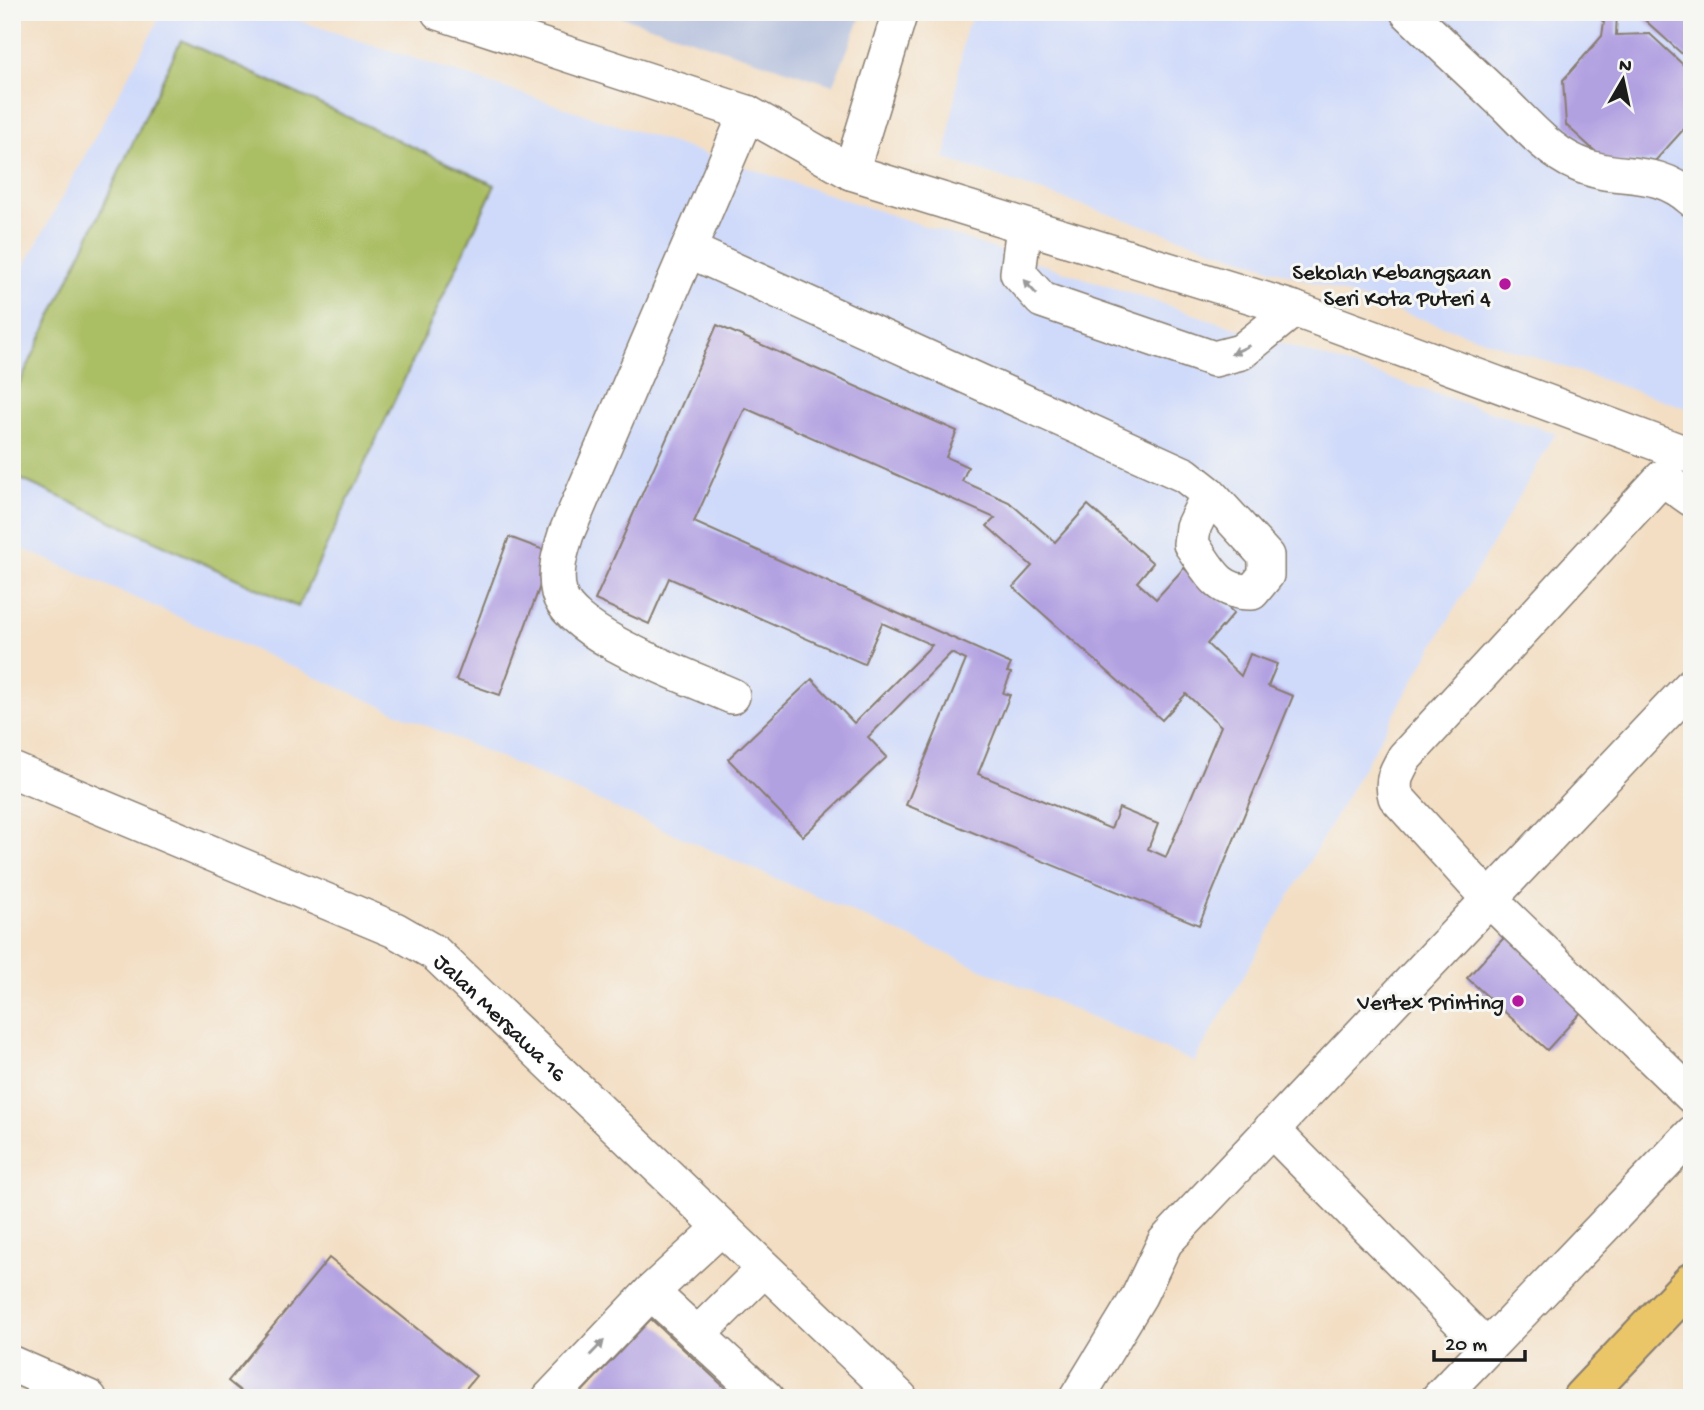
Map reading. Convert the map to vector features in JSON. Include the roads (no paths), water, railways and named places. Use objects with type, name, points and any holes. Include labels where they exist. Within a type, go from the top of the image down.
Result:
[{"type":"main road","points":[[1582,1398],[1692,1282]]},
{"type":"street","points":[[439,12],[747,113],[851,172],[1294,309],[1692,456]]},
{"type":"street","points":[[851,172],[900,12]]},
{"type":"street","points":[[1408,12],[1544,142],[1576,163],[1598,170],[1662,179],[1676,185],[1692,199]]},
{"type":"street","points":[[732,696],[600,636],[573,618],[559,594],[557,564],[566,534],[747,113]]},
{"type":"street","points":[[1024,226],[1018,273],[1042,300],[1214,359],[1241,352],[1294,309]]},
{"type":"street","points":[[689,250],[1185,475],[1209,494]]},
{"type":"street","points":[[1692,499],[1662,478],[1413,748],[1395,774],[1393,788],[1396,797],[1489,899],[1692,1096]]},
{"type":"street","points":[[1077,1398],[1139,1296],[1165,1242],[1692,685]]},
{"type":"street","name":"Jalan Mersawa 16","points":[[12,770],[395,930],[435,953],[900,1398]]},
{"type":"street","points":[[1271,1129],[1487,1348]]},
{"type":"street","points":[[1439,1398],[1692,1134]]},
{"type":"street","points":[[550,1398],[651,1292],[721,1228]]},
{"type":"street","points":[[698,1335],[764,1269]]},
{"type":"street","points":[[651,1292],[765,1398]]},
{"type":"street","points":[[26,1379],[89,1398]]},
{"type":"place","name":"Sekolah Kebangsaan Seri Kota Puteri 4","points":[[1505,284]]},
{"type":"place","name":"Vertex Printing","points":[[1518,1001]]}]
